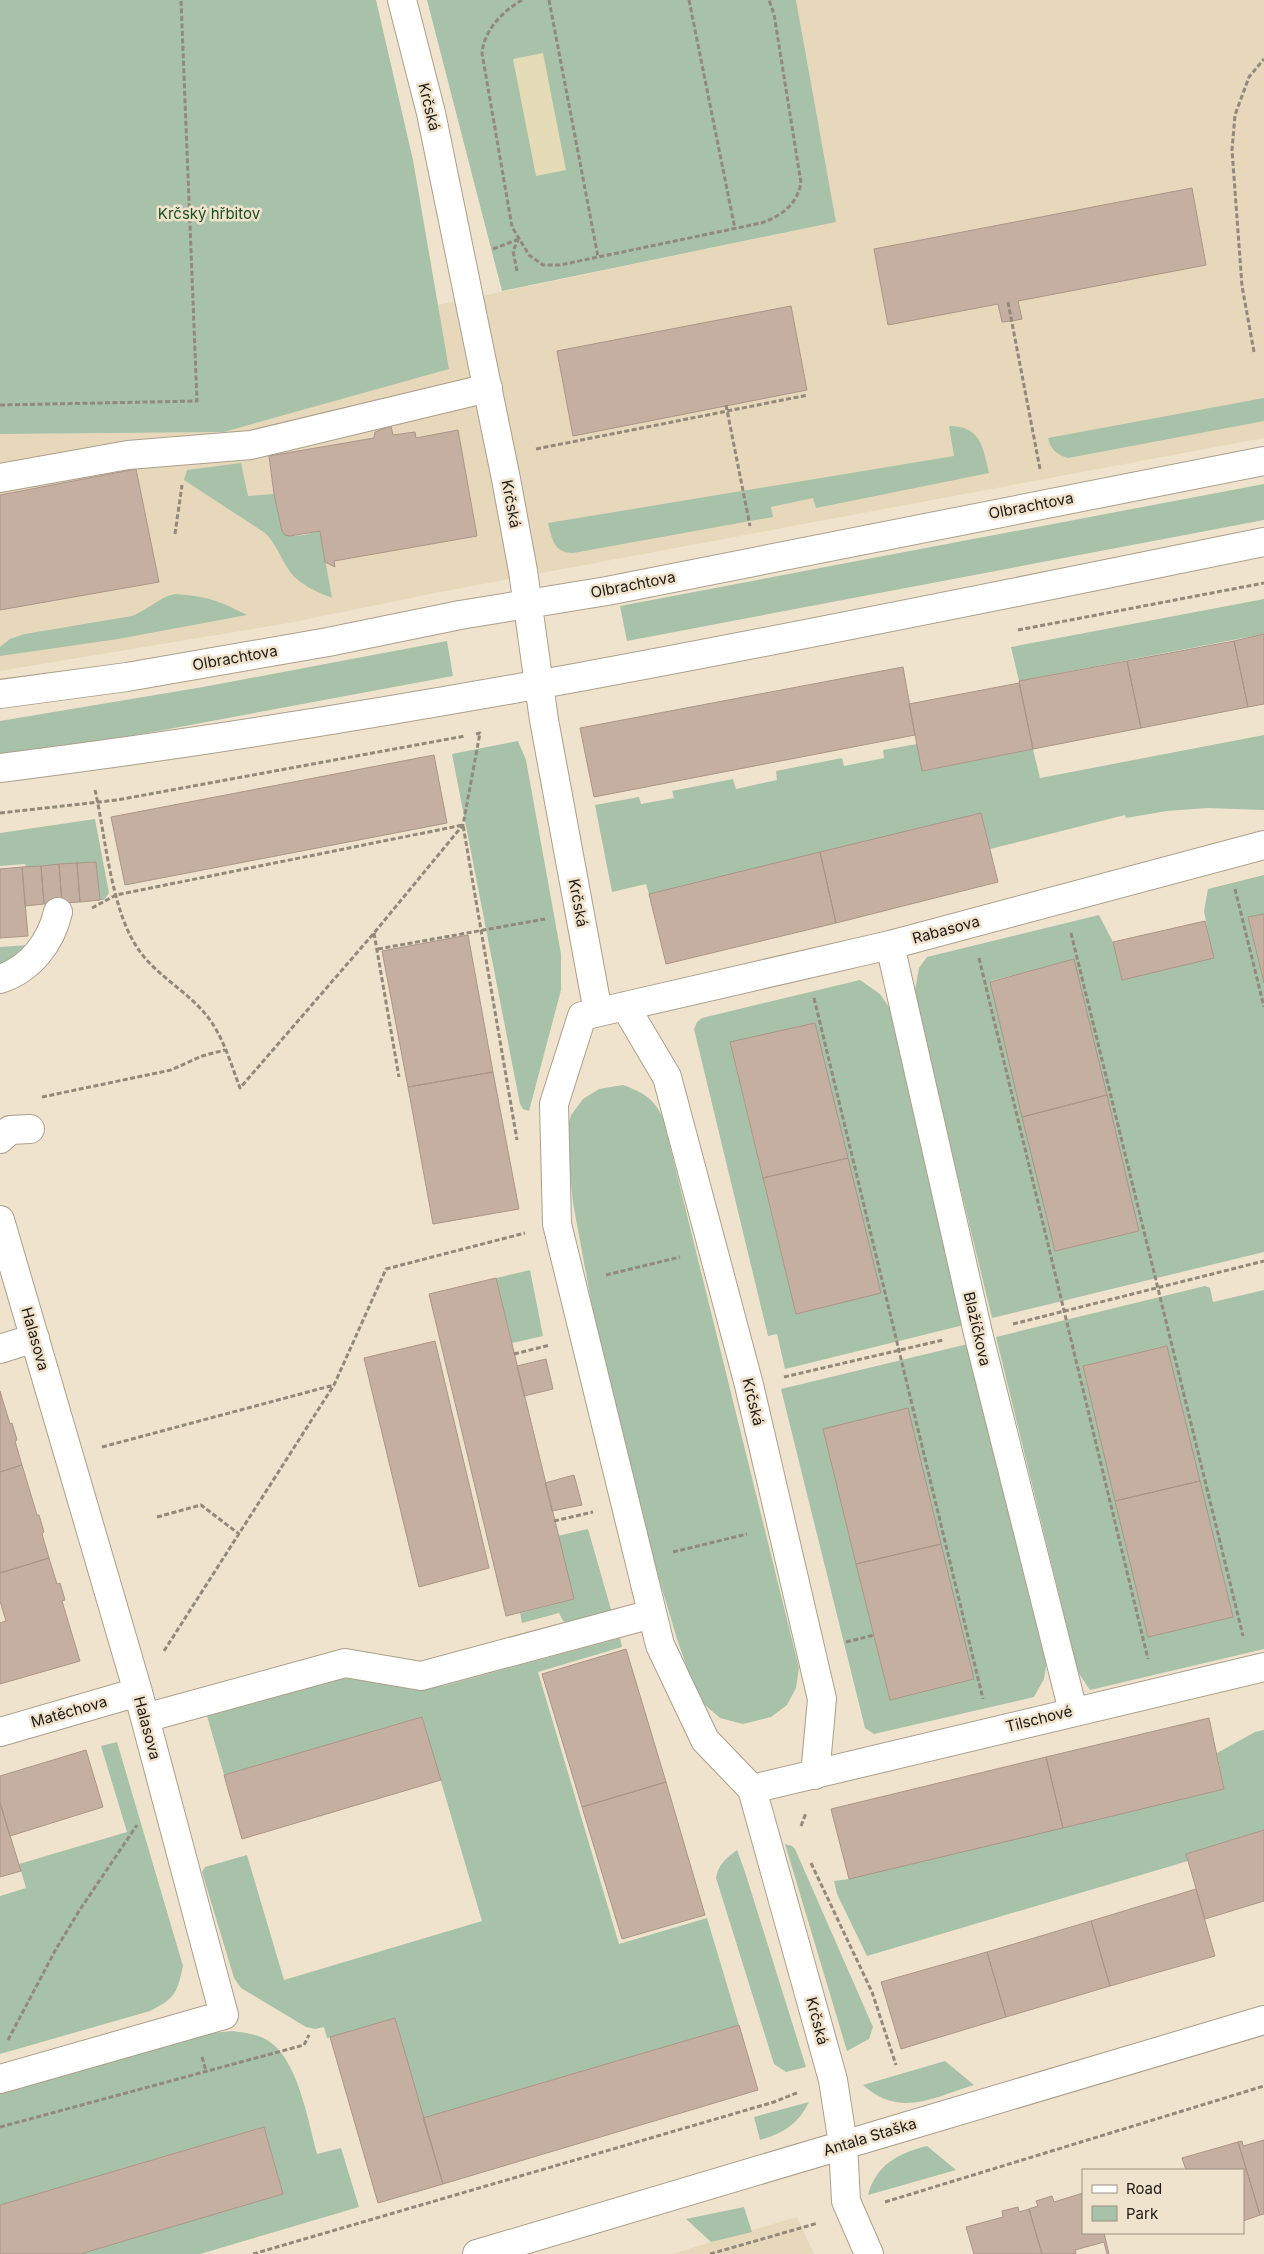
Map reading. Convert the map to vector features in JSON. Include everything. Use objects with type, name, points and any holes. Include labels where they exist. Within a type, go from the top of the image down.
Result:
[{"type":"street","name":"Krčská","points":[[402,0],[432,113],[488,388],[528,603],[544,720],[598,1012]]},
{"type":"street","points":[[0,478],[128,455],[251,445],[488,388]]},
{"type":"street","name":"Olbrachtova","points":[[0,694],[137,676],[328,642],[528,603],[608,591],[1264,460]]},
{"type":"street","points":[[0,768],[165,747],[474,698],[1264,542]]},
{"type":"street","name":"Rabasova","points":[[625,1006],[890,945],[1264,845]]},
{"type":"street","points":[[0,979],[25,966],[44,947],[54,929],[58,912]]},
{"type":"street","name":"Blažíčkova","points":[[890,945],[978,1332],[1072,1711]]},
{"type":"street","name":"Krčská","points":[[815,1775],[822,1699],[749,1385],[668,1077],[625,1006],[582,1016],[554,1104],[557,1224],[660,1645],[705,1740],[752,1789],[833,2080],[843,2144],[846,2201],[869,2254]]},
{"type":"street","points":[[0,1139],[10,1130],[30,1129]]},
{"type":"street","name":"Halasova","points":[[0,1220],[138,1692],[224,2015],[0,2079]]},
{"type":"street","points":[[0,1349],[35,1338]]},
{"type":"street","points":[[145,1718],[345,1664],[421,1676],[652,1614]]},
{"type":"street","name":"Tilschové","points":[[815,1775],[1072,1711],[1264,1666]]},
{"type":"street","name":"Matěchova","points":[[0,1732],[138,1692]]},
{"type":"street","points":[[752,1789],[815,1775]]},
{"type":"street","name":"Antala Staška","points":[[477,2254],[1264,2020]]},
{"type":"path","points":[[0,404],[197,401],[181,0]]},
{"type":"path","points":[[522,0],[511,6],[495,22],[483,45],[482,53],[512,227],[529,255],[543,265],[560,265],[761,223],[782,214],[796,198],[801,183],[774,14],[769,0]]},
{"type":"path","points":[[549,0],[598,257]]},
{"type":"path","points":[[688,0],[735,229]]},
{"type":"path","points":[[1254,352],[1242,286],[1232,150],[1235,115],[1248,76],[1264,59]]},
{"type":"path","points":[[517,271],[513,251],[519,239]]},
{"type":"path","points":[[1008,302],[1041,472]]},
{"type":"path","points":[[530,450],[808,395]]},
{"type":"path","points":[[726,405],[750,526]]},
{"type":"path","points":[[175,534],[182,483]]},
{"type":"path","points":[[0,813],[98,802],[480,733],[462,825],[518,1144]]},
{"type":"path","points":[[98,802],[116,895],[141,953],[207,1016],[225,1050],[240,1088],[374,933],[462,825]]},
{"type":"path","points":[[116,895],[462,825]]},
{"type":"path","points":[[1234,885],[1264,1008]]},
{"type":"path","points":[[378,949],[580,913]]},
{"type":"path","points":[[1069,926],[1244,1640]]},
{"type":"path","points":[[374,933],[399,1077]]},
{"type":"path","points":[[976,949],[1149,1662]]},
{"type":"path","points":[[813,994],[985,1707]]},
{"type":"path","points":[[34,1098],[171,1070],[202,1056],[225,1050]]},
{"type":"path","points":[[138,1692],[334,1385],[386,1269],[557,1224]]},
{"type":"path","points":[[572,1283],[713,1250]]},
{"type":"path","points":[[780,1378],[978,1332],[1264,1261]]},
{"type":"path","points":[[514,1354],[555,1343]]},
{"type":"path","points":[[94,1449],[334,1385]]},
{"type":"path","points":[[157,1517],[201,1505],[239,1534]]},
{"type":"path","points":[[554,1521],[596,1511]]},
{"type":"path","points":[[639,1560],[782,1526]]},
{"type":"path","points":[[845,1642],[874,1635]]},
{"type":"path","points":[[800,1832],[801,1822],[809,1809]]},
{"type":"path","points":[[4,2048],[56,1949],[79,1911],[139,1823]]},
{"type":"path","points":[[811,1862],[872,1992],[896,2065]]},
{"type":"path","points":[[0,2127],[304,2045],[309,2035]]},
{"type":"path","points":[[881,2203],[1264,2086]]},
{"type":"path","points":[[253,2254],[766,2104],[804,2090]]},
{"type":"path","points":[[710,2254],[824,2222]]},
{"type":"shaded area","points":[[796,0],[1264,0],[1264,438],[440,592],[289,623],[0,671],[0,434],[224,432],[448,369],[438,305],[836,222]]},
{"type":"shaded area","points":[[797,2217],[814,2254],[673,2254],[711,2242]]},
{"type":"green space","name":"Krčský hřbitov","points":[[0,0],[376,0],[413,160],[449,369],[224,432],[0,434]]},
{"type":"green space","points":[[427,0],[796,0],[836,222],[502,291]]},
{"type":"green space","points":[[1264,398],[1264,421],[1068,458],[1055,451],[1048,438]]},
{"type":"green space","points":[[949,426],[960,427],[974,434],[982,447],[989,473],[816,508],[813,498],[771,507],[773,517],[573,553],[562,551],[558,548],[549,529],[548,523],[954,456]]},
{"type":"green space","points":[[241,463],[248,496],[274,494],[282,531],[290,536],[295,536],[320,531],[332,598],[309,588],[293,575],[265,533],[184,480],[187,470]]},
{"type":"green space","points":[[1264,484],[1264,520],[627,641],[620,606]]},
{"type":"green space","points":[[175,594],[212,600],[247,615],[118,639],[0,656],[0,647],[10,639],[25,634],[132,616]]},
{"type":"green space","points":[[1264,599],[1264,634],[1019,681],[1011,647]]},
{"type":"green space","points":[[447,641],[453,676],[142,734],[0,756],[0,721],[203,687]]},
{"type":"green space","points":[[1264,735],[1264,810],[1207,808],[1167,811],[1126,818],[1125,815],[990,849],[981,813],[649,894],[646,884],[612,892],[595,805],[639,797],[641,804],[674,798],[672,791],[733,779],[736,789],[777,780],[776,771],[842,758],[844,766],[884,758],[883,750],[917,744],[923,771],[1033,749],[1040,778]]},
{"type":"green space","points":[[518,741],[526,760],[561,954],[561,990],[529,1111],[523,1109],[520,1104],[452,754]]},
{"type":"green space","points":[[95,819],[109,893],[104,900],[100,900],[96,862],[26,867],[25,864],[0,866],[0,833]]},
{"type":"green space","points":[[1264,875],[1264,914],[1248,918],[1264,983],[1264,1252],[992,1318],[914,996],[919,968],[927,957],[1099,915],[1113,942],[1122,980],[1213,958],[1204,911],[1208,889]],"holes":[[[1074,960],[1139,1231],[1055,1251],[990,981]]]},
{"type":"green space","points":[[29,945],[26,951],[0,965],[0,947]]},
{"type":"green space","points":[[860,980],[880,994],[891,1010],[968,1324],[785,1369],[777,1334],[768,1336],[694,1029],[697,1022],[702,1018]],"holes":[[[815,1023],[796,1314],[730,1043]]]},
{"type":"green space","points":[[623,1085],[647,1097],[656,1105],[663,1118],[799,1668],[796,1688],[787,1705],[771,1717],[743,1724],[720,1718],[698,1699],[677,1639],[641,1518],[600,1349],[573,1203],[566,1134],[571,1115],[583,1099],[599,1089]]},
{"type":"green space","points":[[530,1270],[543,1336],[512,1343],[496,1278]]},
{"type":"green space","points":[[1205,1286],[1210,1288],[1213,1302],[1264,1290],[1264,1649],[1090,1690],[1078,1672],[996,1337]],"holes":[[[1167,1346],[1233,1617],[1148,1637],[1083,1366]]]},
{"type":"green space","points":[[972,1343],[1048,1654],[1044,1679],[1034,1697],[874,1734],[865,1728],[781,1389]],"holes":[[[823,1429],[974,1679],[890,1700]]]},
{"type":"green space","points":[[588,1529],[612,1613],[570,1624],[563,1621],[559,1613],[522,1623],[520,1613],[574,1599],[557,1536]]},
{"type":"green space","points":[[620,1638],[622,1647],[538,1672],[619,1944],[707,1918],[739,2025],[423,2118],[395,2019],[327,2038],[324,2027],[315,2029],[306,2027],[241,1988],[234,1978],[202,1872],[205,1867],[247,1855],[284,1980],[482,1921],[422,1717],[224,1775],[207,1716],[348,1677],[413,1688],[443,1686]]},
{"type":"green space","points":[[1264,1730],[1264,1830],[1186,1854],[1188,1861],[867,1956],[837,1894],[834,1881],[1224,1789],[1217,1753],[1255,1732]]},
{"type":"green space","points":[[117,1742],[183,1966],[177,1989],[170,1998],[150,2011],[0,2054],[0,1896],[26,1888],[19,1864],[127,1832],[101,1746]]},
{"type":"green space","points":[[785,1844],[795,1849],[873,2027],[869,2039],[847,2051]]},
{"type":"green space","points":[[737,1850],[806,2067],[786,2072],[774,2064],[716,1878],[723,1862]]},
{"type":"green space","points":[[233,2031],[261,2037],[280,2051],[295,2077],[301,2093],[317,2154],[341,2148],[359,2207],[200,2254],[80,2254],[283,2194],[264,2127],[0,2205],[0,2090],[189,2035]]},
{"type":"green space","points":[[945,2061],[974,2085],[930,2099],[903,2103],[890,2101],[863,2085]]},
{"type":"green space","points":[[809,2102],[805,2110],[789,2127],[760,2140],[754,2117]]},
{"type":"green space","points":[[927,2146],[956,2170],[868,2195],[877,2176],[890,2162],[907,2152]]},
{"type":"green space","points":[[744,2207],[752,2232],[711,2242],[686,2219]]},
{"type":"sand","points":[[543,53],[566,170],[536,176],[513,59]]},
{"type":"building","points":[[1192,188],[1206,265],[1018,301],[1022,319],[1012,321],[1002,322],[998,304],[888,325],[874,249]]},
{"type":"building","points":[[791,306],[807,390],[573,436],[557,351]]},
{"type":"building","points":[[391,426],[393,435],[415,432],[416,438],[458,430],[477,536],[334,561],[335,567],[325,562],[320,531],[290,536],[285,535],[282,531],[274,494],[269,456],[374,438],[375,432]]},
{"type":"building","points":[[136,469],[159,582],[0,610],[0,495]]},
{"type":"building","points":[[1264,634],[1264,704],[1248,707],[1234,641]]},
{"type":"building","points":[[1234,641],[1248,707],[1141,728],[1127,661]]},
{"type":"building","points":[[1127,661],[1141,728],[1033,749],[1019,681]]},
{"type":"building","points":[[903,667],[915,735],[594,797],[580,728]]},
{"type":"building","points":[[1019,683],[1033,749],[922,771],[909,704]]},
{"type":"building","points":[[434,755],[447,823],[125,885],[111,817]]},
{"type":"building","points":[[981,813],[998,882],[836,923],[820,852]]},
{"type":"building","points":[[820,852],[836,923],[666,964],[649,894]]},
{"type":"building","points":[[96,862],[100,900],[80,902],[77,863]]},
{"type":"building","points":[[77,863],[80,902],[62,903],[59,864]]},
{"type":"building","points":[[59,864],[62,903],[44,904],[41,866]]},
{"type":"building","points":[[41,866],[44,904],[25,906],[22,867]]},
{"type":"building","points":[[22,867],[28,936],[0,938],[0,869]]},
{"type":"building","points":[[1264,914],[1264,983],[1248,917]]},
{"type":"building","points":[[1205,921],[1214,958],[1122,980],[1113,942]]},
{"type":"building","points":[[468,935],[493,1072],[408,1087],[382,951]]},
{"type":"building","points":[[1074,959],[1107,1095],[1022,1117],[990,982]]},
{"type":"building","points":[[815,1023],[848,1158],[763,1178],[730,1042]]},
{"type":"building","points":[[493,1072],[519,1209],[433,1224],[408,1087]]},
{"type":"building","points":[[1107,1095],[1139,1231],[1055,1251],[1022,1117]]},
{"type":"building","points":[[848,1158],[881,1293],[796,1314],[763,1178]]},
{"type":"building","points":[[496,1278],[574,1599],[506,1616],[429,1294]]},
{"type":"building","points":[[435,1341],[489,1568],[419,1587],[364,1358]]},
{"type":"building","points":[[1167,1346],[1200,1481],[1115,1501],[1083,1366]]},
{"type":"building","points":[[546,1359],[553,1389],[524,1396],[517,1366]]},
{"type":"building","points":[[0,1391],[10,1424],[12,1423],[22,1465],[0,1472]]},
{"type":"building","points":[[908,1408],[941,1544],[856,1564],[823,1429]]},
{"type":"building","points":[[22,1465],[44,1532],[42,1534],[49,1558],[0,1573],[0,1472]]},
{"type":"building","points":[[574,1475],[582,1505],[552,1511],[545,1483]]},
{"type":"building","points":[[1200,1481],[1233,1617],[1148,1637],[1115,1501]]},
{"type":"building","points":[[941,1544],[974,1679],[890,1700],[856,1564]]},
{"type":"building","points":[[49,1558],[57,1584],[60,1583],[65,1600],[62,1601],[80,1661],[0,1684],[0,1623],[6,1621],[0,1601],[0,1573]]},
{"type":"building","points":[[626,1649],[666,1782],[582,1807],[542,1674]]},
{"type":"building","points":[[422,1717],[441,1780],[242,1839],[224,1775]]},
{"type":"building","points":[[1209,1718],[1224,1789],[1063,1828],[1046,1757]]},
{"type":"building","points":[[86,1750],[103,1807],[10,1836],[0,1803],[0,1776]]},
{"type":"building","points":[[1046,1757],[1063,1828],[849,1879],[831,1809]]},
{"type":"building","points":[[666,1782],[705,1915],[622,1939],[582,1807]]},
{"type":"building","points":[[0,1803],[21,1871],[0,1877]]},
{"type":"building","points":[[1264,1830],[1264,1901],[1205,1919],[1186,1854]]},
{"type":"building","points":[[1196,1889],[1215,1956],[1110,1986],[1091,1921]]},
{"type":"building","points":[[1091,1921],[1110,1986],[1006,2017],[987,1952]]},
{"type":"building","points":[[987,1952],[1006,2017],[901,2049],[881,1982]]},
{"type":"building","points":[[395,2018],[443,2184],[378,2203],[330,2037]]},
{"type":"building","points":[[739,2025],[758,2090],[443,2184],[423,2118]]},
{"type":"building","points":[[264,2127],[283,2194],[80,2254],[0,2254],[0,2205]]},
{"type":"building","points":[[1264,2140],[1264,2214],[1260,2215],[1238,2142],[1242,2141],[1243,2146]]},
{"type":"building","points":[[1238,2142],[1260,2215],[1244,2221],[1244,2169],[1186,2169],[1182,2158]]},
{"type":"building","points":[[1082,2193],[1082,2234],[1104,2234],[1109,2254],[1107,2254],[1104,2242],[1075,2250],[1076,2254],[1042,2254],[1029,2209],[1038,2206],[1036,2201],[1052,2196],[1054,2202]]},
{"type":"building","points":[[1018,2207],[1019,2212],[1029,2209],[1042,2254],[974,2254],[966,2227],[1003,2217],[1002,2211]]}]
